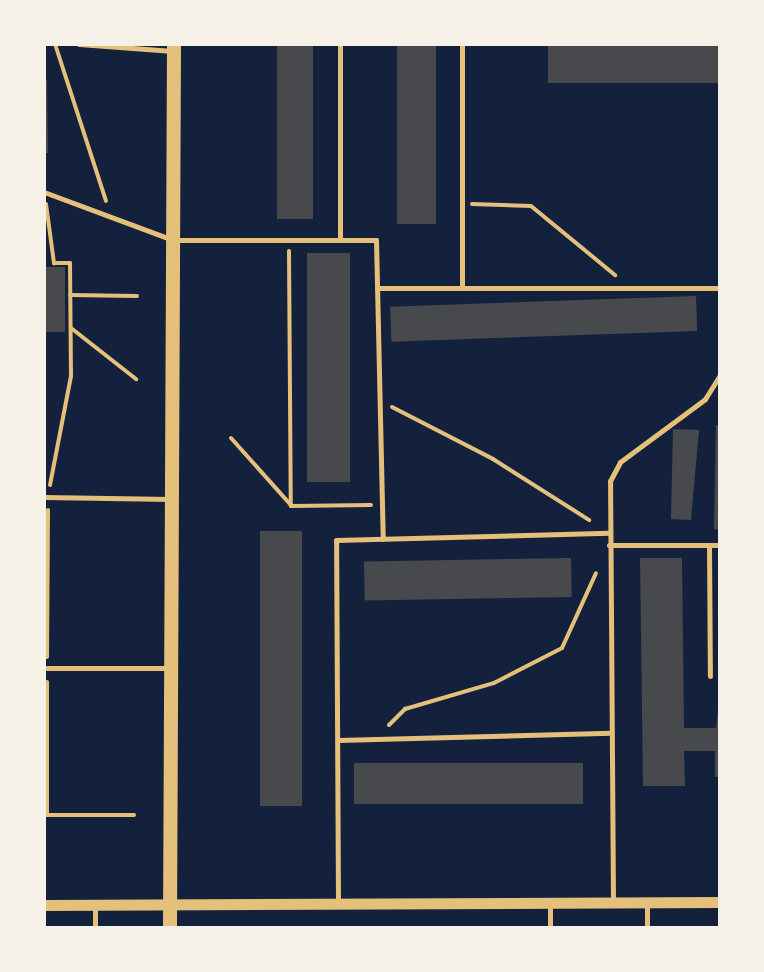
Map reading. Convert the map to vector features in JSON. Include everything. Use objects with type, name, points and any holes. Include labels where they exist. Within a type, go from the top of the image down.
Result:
[{"type":"main road","points":[[170,928],[174,47]]},
{"type":"street","points":[[44,905],[720,902]]},
{"type":"lane","points":[[79,44],[174,47]]},
{"type":"lane","points":[[340,44],[340,240]]},
{"type":"lane","points":[[462,44],[462,288]]},
{"type":"lane","points":[[44,193],[173,240],[376,240],[383,539]]},
{"type":"lane","points":[[377,288],[720,288]]},
{"type":"lane","points":[[613,903],[610,481],[620,462],[705,399],[720,375]]},
{"type":"lane","points":[[46,497],[172,499]]},
{"type":"lane","points":[[338,904],[336,540],[609,533]]},
{"type":"lane","points":[[609,545],[720,545]]},
{"type":"lane","points":[[709,545],[710,676]]},
{"type":"lane","points":[[47,668],[171,668]]},
{"type":"lane","points":[[338,740],[611,733]]},
{"type":"lane","points":[[647,902],[647,928]]},
{"type":"lane","points":[[550,903],[550,928]]},
{"type":"lane","points":[[95,905],[95,928]]},
{"type":"path","points":[[55,44],[111,215]]},
{"type":"path","points":[[44,193],[54,263],[70,263],[71,328],[71,376],[46,497]]},
{"type":"path","points":[[462,203],[531,206],[631,288]]},
{"type":"path","points":[[289,240],[291,506]]},
{"type":"path","points":[[70,295],[137,296]]},
{"type":"path","points":[[71,328],[136,379]]},
{"type":"path","points":[[379,400],[493,459],[609,533]]},
{"type":"path","points":[[231,438],[291,506],[382,505]]},
{"type":"path","points":[[376,739],[405,709],[494,683],[562,648],[609,545]]},
{"type":"path","points":[[44,815],[134,815]]},
{"type":"building","points":[[277,44],[313,44],[313,219],[277,219]]},
{"type":"building","points":[[397,44],[436,44],[436,224],[397,224]]},
{"type":"building","points":[[548,44],[720,44],[720,83],[548,83]]},
{"type":"building","points":[[44,80],[47,80],[48,153],[44,153]]},
{"type":"building","points":[[307,253],[350,253],[350,482],[307,482]]},
{"type":"building","points":[[44,267],[65,267],[65,332],[44,332]]},
{"type":"building","points":[[696,296],[697,331],[391,342],[390,307]]},
{"type":"building","points":[[716,425],[720,425],[720,530],[714,529]]},
{"type":"building","points":[[673,429],[699,430],[691,520],[671,519]]},
{"type":"building","points":[[260,531],[302,531],[302,806],[260,806]]},
{"type":"building","points":[[571,558],[572,597],[365,601],[364,562]]},
{"type":"building","points":[[640,558],[682,558],[684,728],[716,728],[720,691],[720,777],[715,777],[715,751],[684,751],[685,786],[643,786]]},
{"type":"building","points":[[354,763],[583,763],[583,804],[354,804]]}]
